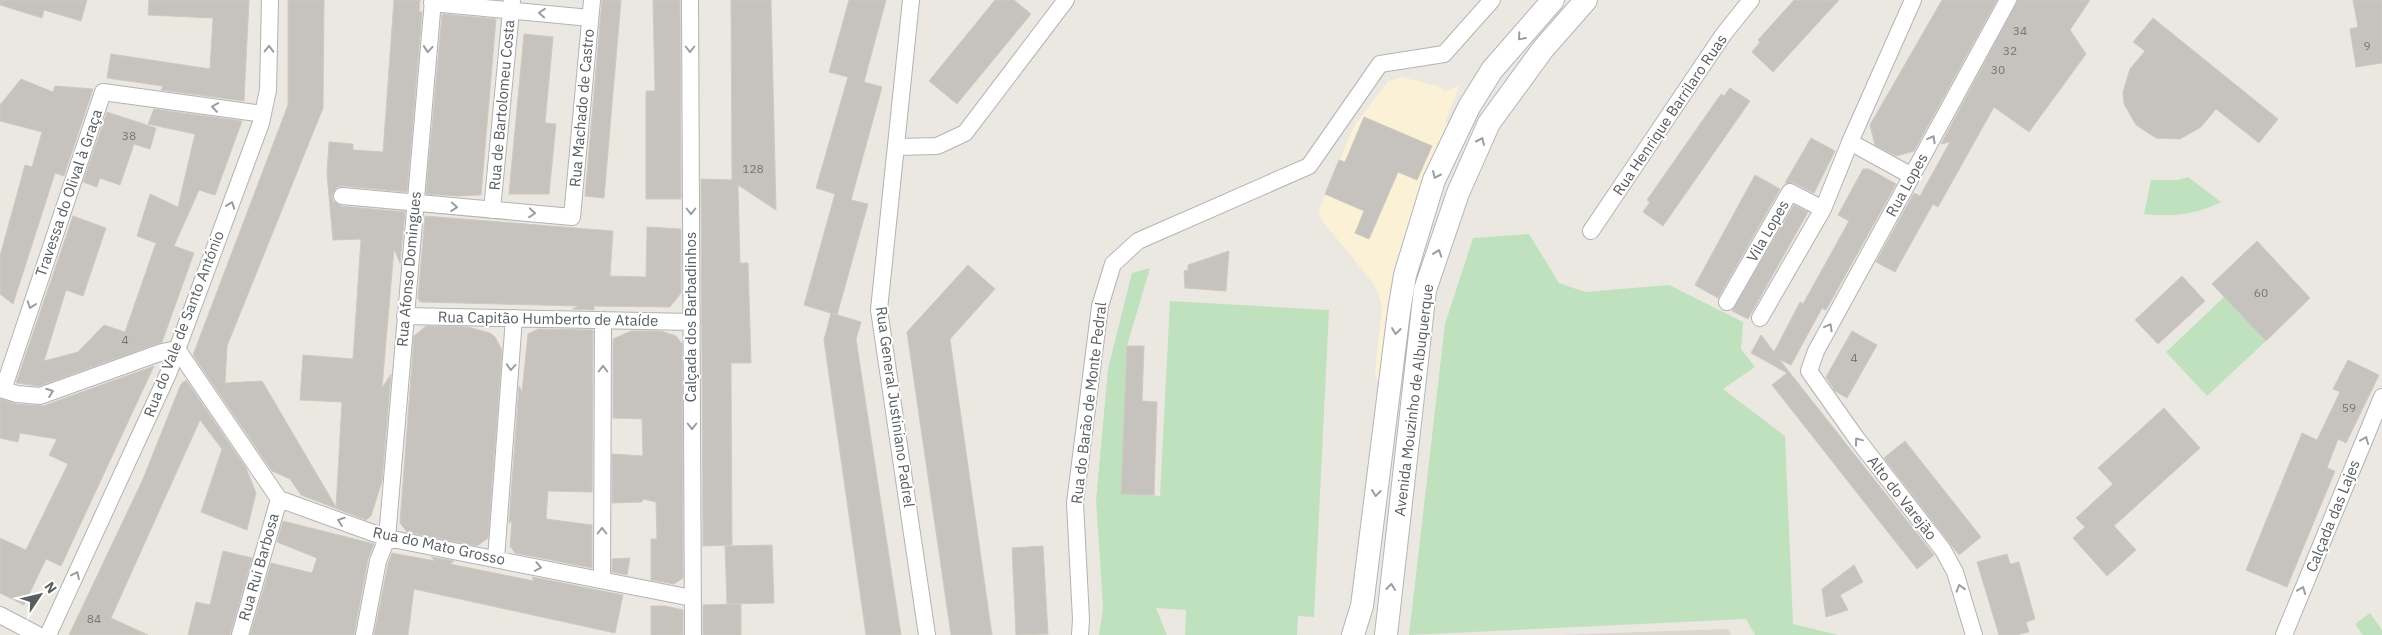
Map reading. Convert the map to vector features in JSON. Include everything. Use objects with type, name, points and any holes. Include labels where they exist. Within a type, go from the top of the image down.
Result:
[{"type":"main road","name":"Avenida Mouzinho de Albuquerque","points":[[1352,635],[1362,606],[1405,275],[1434,180],[1469,107],[1492,70],[1553,0]]},
{"type":"main road","name":"Avenida Mouzinho de Albuquerque","points":[[1386,635],[1425,290],[1458,193],[1489,123],[1543,49],[1586,0]]},
{"type":"street","name":"Rua do Vale de Santo António","points":[[48,635],[154,405],[177,349],[263,114],[268,90],[270,0]]},
{"type":"street","name":"Rua Machado de Castro","points":[[492,210],[572,216],[592,0]]},
{"type":"street","name":"Calçada dos Barbadinhos","points":[[690,0],[693,635]]},
{"type":"street","name":"Rua General Justiniano Padrel","points":[[911,0],[879,310],[927,635]]},
{"type":"street","points":[[897,147],[937,146],[965,133],[1066,0]]},
{"type":"street","name":"Rua do Barão de Monte Pedral","points":[[1080,635],[1081,619],[1075,503],[1100,306],[1113,264],[1138,241],[1309,166],[1380,64],[1444,54],[1492,0]]},
{"type":"street","name":"Rua Henrique Barrilaro Ruas","points":[[1591,231],[1723,35],[1750,0]]},
{"type":"street","points":[[1760,318],[1823,209],[1850,142],[1914,0]]},
{"type":"street","name":"Rua Lopes","points":[[1809,372],[1816,350],[2008,0]]},
{"type":"street","points":[[432,2],[512,5],[590,18]]},
{"type":"street","name":"Rua Afonso Domingues","points":[[364,635],[378,561],[387,538],[432,2]]},
{"type":"street","name":"Rua de Bartolomeu Costa","points":[[492,210],[512,5]]},
{"type":"street","name":"Travessa do Olival à Graça","points":[[1,389],[103,92],[263,114]]},
{"type":"street","points":[[1850,142],[1912,176]]},
{"type":"street","name":"Vila Lopes","points":[[1727,302],[1790,192],[1823,209]]},
{"type":"street","points":[[342,196],[492,210]]},
{"type":"street","name":"Rua Capitão Humberto de Ataíde","points":[[405,316],[692,322]]},
{"type":"street","points":[[496,559],[514,318]]},
{"type":"street","points":[[602,580],[603,320]]},
{"type":"street","points":[[1,389],[17,394],[40,396],[162,352],[177,349],[278,499]]},
{"type":"street","name":"Alto do Varejão","points":[[1809,372],[1857,439],[1943,550],[1955,572],[1974,635]]},
{"type":"street","name":"Calçada das Lajes","points":[[2284,635],[2382,398]]},
{"type":"street","name":"Rua do Mato Grosso","points":[[278,499],[387,538],[692,598]]},
{"type":"street","name":"Rua Rui Barbosa","points":[[240,635],[278,499]]},
{"type":"street","points":[[0,615],[38,635]]},
{"type":"shaded area","points":[[1401,77],[1441,87],[1445,92],[1460,85],[1445,122],[1449,124],[1381,394],[1375,372],[1382,308],[1379,294],[1372,282],[1321,219],[1319,210],[1354,126],[1388,82]]},
{"type":"shaded area","points":[[1728,629],[1731,635],[1563,635],[1639,632]]},
{"type":"green space","points":[[2188,177],[2221,202],[2202,210],[2183,214],[2144,214],[2151,180],[2178,180]]},
{"type":"green space","points":[[1529,234],[1559,283],[1585,292],[1669,285],[1743,322],[1741,349],[1755,367],[1723,389],[1785,436],[1793,624],[1838,635],[1755,635],[1746,619],[1409,635],[1445,324],[1473,238]]},
{"type":"green space","points":[[1150,268],[1127,346],[1121,493],[1160,496],[1170,301],[1329,310],[1314,617],[1298,616],[1297,635],[1185,635],[1186,610],[1156,608],[1167,635],[1099,635],[1103,608],[1096,500],[1108,369],[1132,273]]},
{"type":"green space","points":[[2224,297],[2266,341],[2207,396],[2166,352]]},
{"type":"green space","points":[[2370,613],[2382,630],[2382,635],[2363,635],[2355,624]]},
{"type":"building","points":[[0,0],[87,0],[81,21],[44,10],[42,18],[0,5]]},
{"type":"building","points":[[149,0],[249,0],[244,101],[161,90],[163,86],[107,78],[111,54],[210,69],[213,18],[148,15]]},
{"type":"building","points":[[288,0],[324,0],[323,108],[227,346],[225,383],[262,381],[336,507],[342,402],[300,400],[303,355],[353,359],[361,239],[333,240],[327,174],[329,142],[353,144],[353,150],[383,152],[394,0],[420,0],[419,12],[422,12],[407,192],[343,186],[337,187],[332,195],[333,201],[341,206],[405,212],[400,263],[394,249],[382,388],[391,374],[382,481],[371,516],[366,520],[301,495],[290,479],[272,471],[193,355],[288,105]]},
{"type":"building","points":[[602,0],[621,0],[604,198],[585,196]]},
{"type":"building","points":[[653,0],[680,0],[681,199],[646,199],[646,91],[655,91]]},
{"type":"building","points":[[731,0],[771,0],[776,210],[738,185],[740,263],[748,263],[751,363],[731,363],[732,545],[703,546],[701,179],[732,180]]},
{"type":"building","points":[[849,0],[886,0],[864,82],[882,87],[851,200],[868,204],[837,315],[804,305],[835,194],[816,188],[848,77],[829,72]]},
{"type":"building","points":[[995,0],[1014,0],[1031,14],[957,104],[929,81]]},
{"type":"building","points":[[1794,0],[1839,0],[1773,72],[1752,52],[1760,42],[1758,40]]},
{"type":"building","points":[[1942,0],[1997,0],[1914,151],[1896,156],[1875,145],[1870,125]]},
{"type":"building","points":[[2018,0],[2090,0],[2070,30],[2086,54],[2029,132],[1994,107],[1938,207],[1933,204],[1895,272],[1876,262],[1914,193],[1920,196],[1950,142],[1941,144]]},
{"type":"building","points":[[2353,0],[2382,0],[2382,63],[2356,67],[2350,29],[2358,27]]},
{"type":"building","points":[[442,14],[496,19],[481,195],[426,194]]},
{"type":"building","points":[[2153,18],[2278,119],[2259,143],[2216,109],[2201,127],[2180,139],[2156,138],[2136,125],[2124,104],[2123,92],[2130,69],[2145,51],[2133,42]]},
{"type":"building","points":[[524,34],[553,37],[545,123],[556,124],[549,194],[509,194]]},
{"type":"building","points":[[21,79],[53,92],[55,86],[93,89],[64,176],[55,173],[13,304],[0,294],[0,256],[25,165],[32,167],[42,132],[0,121],[0,105]]},
{"type":"building","points":[[1730,88],[1750,101],[1663,226],[1643,212],[1650,202],[1647,200],[1721,94],[1724,96]]},
{"type":"building","points":[[154,109],[242,121],[215,195],[199,190],[174,246],[194,253],[162,342],[39,386],[16,383],[73,216],[106,228],[83,296],[66,290],[44,361],[78,352],[104,325],[125,332],[156,243],[137,236],[150,194],[178,207],[195,134],[148,124]]},
{"type":"building","points":[[107,112],[156,128],[150,149],[134,144],[120,185],[100,178],[97,187],[83,182]]},
{"type":"building","points":[[1364,117],[1432,146],[1417,180],[1398,172],[1369,239],[1355,233],[1364,211],[1325,194],[1339,160],[1345,162]]},
{"type":"building","points":[[1811,138],[1835,151],[1814,193],[1794,183],[1785,183]]},
{"type":"building","points":[[1863,169],[1869,169],[1896,184],[1826,310],[1822,308],[1791,365],[1779,359],[1934,555],[1917,569],[1772,385],[1787,373],[1751,353],[1761,335],[1774,352],[1800,302],[1803,304],[1849,221],[1838,215]]},
{"type":"building","points":[[1755,175],[1780,189],[1718,298],[1695,285]]},
{"type":"building","points":[[1794,205],[1808,212],[1748,319],[1732,311]]},
{"type":"building","points":[[425,216],[613,231],[610,276],[646,277],[647,227],[681,229],[681,293],[670,307],[594,306],[594,310],[572,309],[579,306],[420,302],[418,298]]},
{"type":"building","points":[[2257,241],[2310,298],[2266,341],[2212,284]]},
{"type":"building","points":[[1229,251],[1226,291],[1185,288],[1184,271],[1188,270],[1188,265]]},
{"type":"building","points":[[968,265],[995,289],[950,339],[992,635],[951,635],[907,332]]},
{"type":"building","points":[[2182,276],[2205,301],[2158,344],[2135,320]]},
{"type":"building","points":[[831,313],[861,322],[856,339],[901,635],[866,635],[824,340]]},
{"type":"building","points":[[426,326],[468,327],[490,333],[495,337],[502,350],[488,538],[477,546],[407,532],[400,523],[414,336]]},
{"type":"building","points":[[538,329],[593,330],[592,492],[548,491],[546,519],[592,525],[592,568],[515,553],[510,546],[512,521],[509,523],[519,386],[522,392],[528,334]]},
{"type":"building","points":[[631,331],[661,331],[676,336],[682,344],[683,578],[674,584],[651,580],[651,539],[657,539],[656,502],[643,499],[642,502],[612,503],[612,454],[643,456],[642,419],[613,418],[613,339]]},
{"type":"building","points":[[1852,331],[1877,345],[1847,398],[1835,391],[1826,377]]},
{"type":"building","points":[[1127,346],[1144,346],[1142,401],[1157,402],[1154,495],[1121,494]]},
{"type":"building","points":[[2348,360],[2379,375],[2346,443],[2338,439],[2327,468],[2335,471],[2287,587],[2246,570],[2302,433],[2317,440],[2340,392],[2333,389]]},
{"type":"building","points":[[154,366],[61,566],[46,559],[24,605],[0,593],[0,538],[26,550],[68,464],[49,455],[57,439],[20,433],[18,442],[0,438],[0,399],[16,404],[43,406]]},
{"type":"building","points":[[186,380],[246,468],[256,493],[247,530],[201,512],[222,449],[200,420],[111,618],[148,635],[69,635],[143,479],[181,384]]},
{"type":"building","points":[[2164,408],[2200,448],[2114,526],[2136,550],[2107,576],[2073,538],[2085,527],[2076,518],[2113,484],[2098,468]]},
{"type":"building","points":[[1905,441],[1981,537],[1959,555],[1884,458]]},
{"type":"building","points":[[283,521],[374,544],[368,559],[354,635],[250,635],[271,563],[312,573],[317,558],[277,542]]},
{"type":"building","points":[[772,545],[774,603],[727,604],[725,546]]},
{"type":"building","points":[[1043,546],[1048,634],[1016,635],[1012,548]]},
{"type":"building","points":[[223,551],[252,558],[230,635],[188,635],[196,602],[210,605]]},
{"type":"building","points":[[392,553],[435,561],[431,557],[454,561],[450,564],[534,581],[532,577],[623,595],[615,633],[414,589],[408,635],[374,635],[388,564]]},
{"type":"building","points":[[2007,554],[2010,564],[2019,562],[2035,619],[2026,622],[2029,632],[2016,635],[1999,635],[1977,562]]},
{"type":"building","points":[[630,558],[627,575],[612,572],[612,559]]},
{"type":"building","points":[[1854,565],[1863,582],[1840,595],[1848,610],[1826,617],[1822,589]]},
{"type":"building","points":[[741,604],[741,635],[703,635],[703,605]]},
{"type":"building","points":[[651,606],[665,606],[683,610],[683,635],[651,635]]}]
